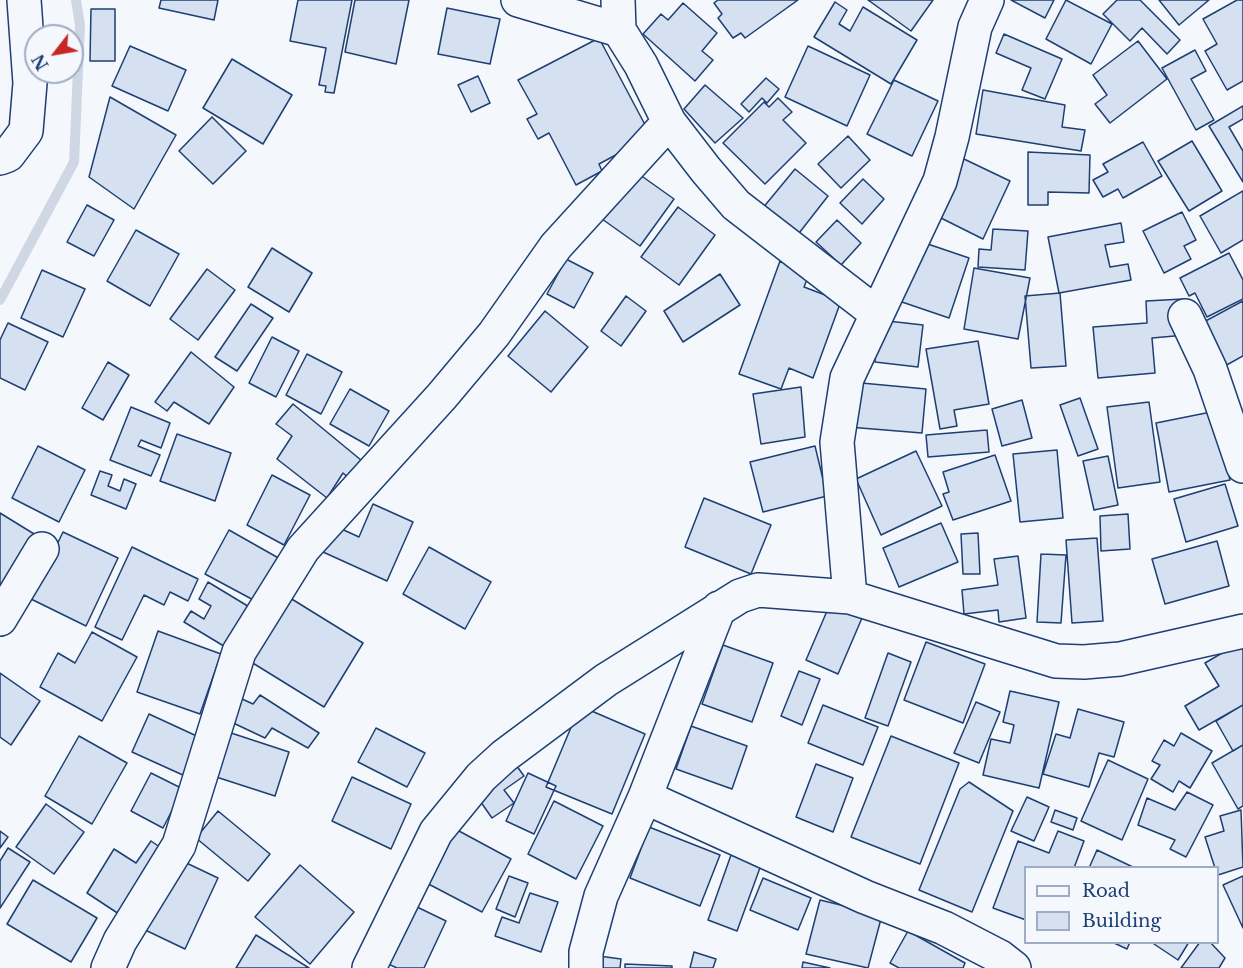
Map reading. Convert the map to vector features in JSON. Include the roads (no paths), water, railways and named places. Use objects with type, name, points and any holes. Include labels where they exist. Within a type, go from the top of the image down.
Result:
[{"type":"street","points":[[0,158],[8,155],[26,130],[30,82],[24,0]]},
{"type":"street","points":[[518,0],[619,15],[669,122],[736,205],[876,313]]},
{"type":"street","points":[[850,597],[837,442],[847,378],[940,181],[952,137],[975,27],[987,0]]},
{"type":"street","points":[[108,968],[120,941],[179,845],[239,652],[303,549],[442,396],[494,334],[556,246],[669,122]]},
{"type":"street","points":[[1185,316],[1210,369],[1243,466]]},
{"type":"street","points":[[0,619],[42,549]]},
{"type":"street","points":[[369,968],[436,832],[481,777],[504,756],[606,680],[719,608],[758,590],[850,597],[1056,661],[1084,662],[1120,659],[1243,631]]},
{"type":"street","points":[[586,968],[586,952],[602,896],[645,797],[719,608]]},
{"type":"street","points":[[645,797],[865,897],[945,928],[1000,957],[1014,968]]},
{"type":"waterway","points":[[0,300],[74,162],[80,25],[76,0]]}]
